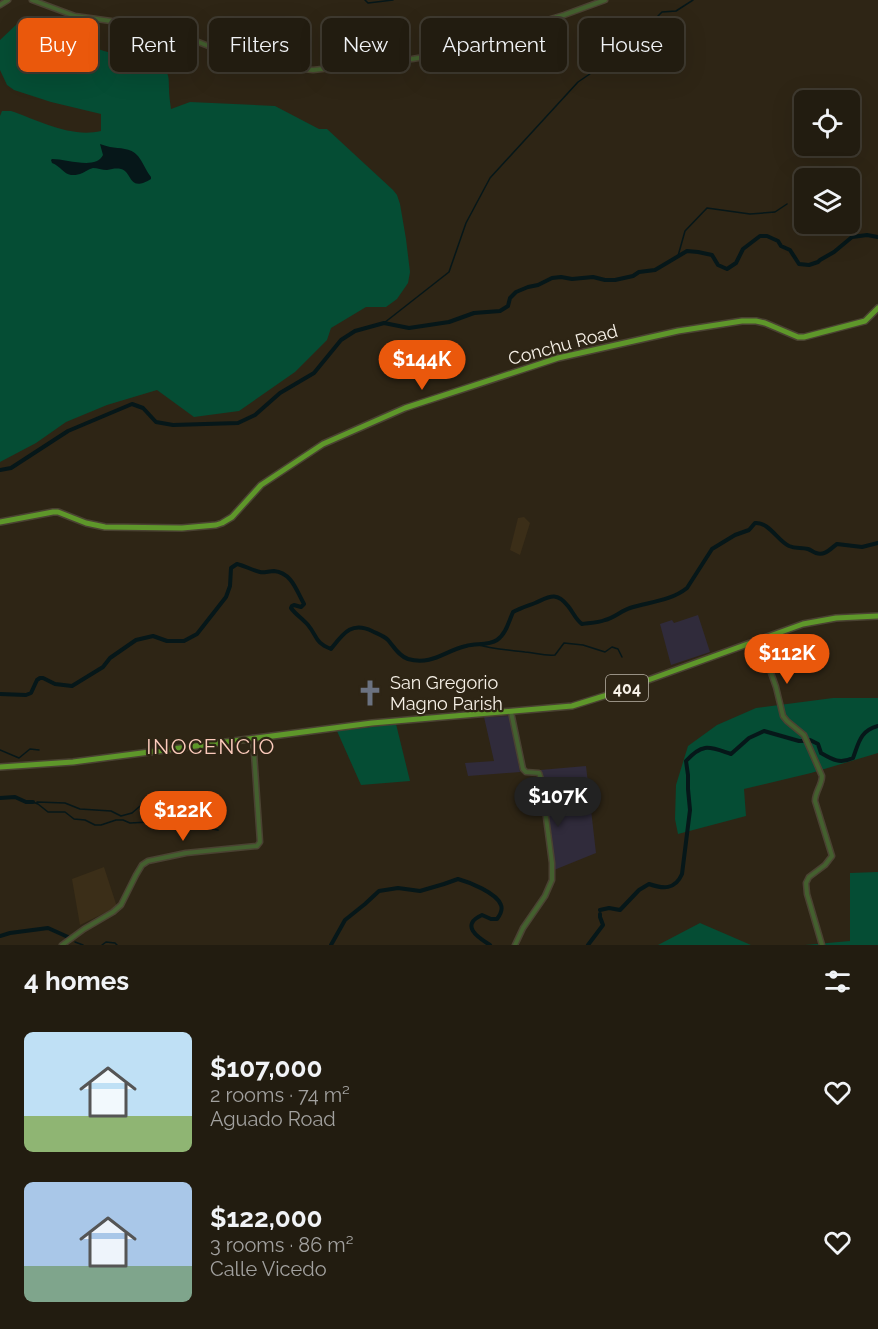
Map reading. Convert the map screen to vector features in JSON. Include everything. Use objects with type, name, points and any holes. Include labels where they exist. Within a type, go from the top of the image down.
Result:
[{"type":"main road","name":"Conchu Road","points":[[0,522],[58,512],[86,523],[105,527],[182,528],[222,524],[232,517],[261,485],[323,444],[405,408],[558,358],[678,331],[725,323],[756,321],[798,337],[804,337],[865,321],[878,308]]},
{"type":"main road","name":"404","points":[[0,767],[74,762],[372,723],[572,706],[807,623],[836,618],[878,616]]},
{"type":"street","points":[[0,5],[8,0]]},
{"type":"street","points":[[32,0],[75,16],[173,32],[211,47],[240,53],[258,64],[312,70],[454,52],[605,0]]},
{"type":"street","points":[[761,639],[783,716],[804,735],[822,776],[815,801],[832,856],[825,865],[809,877],[806,883],[822,945]]},
{"type":"street","points":[[511,712],[523,768],[526,772],[537,772],[540,775],[552,869],[552,880],[548,891],[523,928],[515,945]]},
{"type":"street","points":[[62,945],[122,905],[136,875],[142,865],[148,861],[186,852],[257,846],[260,842],[253,738]]},
{"type":"shaded area","points":[[100,144],[135,153],[151,179],[144,183],[135,183],[121,169],[93,168],[71,175],[52,163],[52,159],[80,163],[94,162],[103,155]]},
{"type":"shaded area","points":[[524,517],[530,523],[520,555],[510,550],[518,518]]},
{"type":"shaded area","points":[[698,615],[710,652],[671,665],[660,624],[672,620],[674,623]]},
{"type":"shaded area","points":[[510,716],[520,772],[468,776],[465,763],[494,761],[484,717]]},
{"type":"shaded area","points":[[586,766],[596,853],[554,870],[549,821],[540,770]]},
{"type":"shaded area","points":[[104,867],[117,907],[80,925],[72,879]]},
{"type":"green space","points":[[18,23],[18,72],[98,72],[98,49],[110,53],[110,72],[166,72],[171,109],[190,102],[275,106],[319,129],[327,129],[397,195],[406,239],[410,272],[408,283],[397,299],[386,307],[366,307],[331,328],[327,340],[295,372],[239,411],[194,417],[157,390],[107,405],[66,422],[36,443],[0,462],[0,116],[2,111],[11,111],[44,124],[90,133],[101,131],[101,114],[51,102],[14,90],[7,85],[0,70],[0,40]]},
{"type":"green space","points":[[833,698],[878,698],[878,753],[811,773],[744,789],[746,816],[678,834],[675,819],[676,785],[688,746],[717,725],[756,708]]},
{"type":"green space","points":[[396,724],[410,781],[361,785],[337,731]]},
{"type":"green space","points":[[878,872],[878,945],[805,945],[850,941],[850,873]]},
{"type":"green space","points":[[700,923],[751,945],[658,945]]},
{"type":"waterway","points":[[365,0],[368,3],[393,0]]},
{"type":"waterway","points":[[384,323],[449,272],[466,223],[490,178],[578,82],[634,44],[638,32],[662,12],[676,11],[693,0]]},
{"type":"waterway","points":[[678,256],[685,231],[707,208],[750,214],[775,212],[787,204]]},
{"type":"waterway","points":[[0,470],[11,468],[68,431],[132,404],[143,408],[156,422],[173,425],[238,423],[255,415],[280,393],[314,373],[341,340],[355,331],[384,323],[409,328],[449,322],[474,313],[500,311],[508,306],[510,298],[516,292],[552,278],[593,277],[615,280],[633,276],[639,272],[655,270],[687,251],[712,255],[718,265],[727,269],[736,263],[743,249],[760,236],[767,236],[778,241],[781,246],[790,250],[799,264],[809,265],[834,252],[852,237],[867,235],[878,237]]},
{"type":"waterway","points":[[0,694],[26,695],[31,693],[40,678],[55,684],[72,686],[103,667],[110,658],[136,640],[153,636],[167,641],[184,641],[197,634],[226,597],[230,586],[231,568],[237,564],[260,572],[274,571],[285,575],[296,588],[304,604],[301,607],[294,605],[291,608],[308,625],[319,641],[331,649],[344,634],[358,627],[379,634],[399,654],[417,661],[432,659],[466,646],[493,642],[503,634],[513,612],[548,597],[556,597],[564,601],[582,624],[602,621],[630,608],[674,596],[687,588],[712,549],[735,535],[749,530],[755,523],[765,525],[789,546],[808,549],[819,554],[827,552],[837,544],[862,547],[878,543]]},
{"type":"waterway","points":[[475,644],[551,655],[555,655],[564,643],[583,645],[605,652],[612,647],[618,649],[622,657]]},
{"type":"waterway","points":[[807,740],[818,744],[821,753],[844,761],[853,758],[864,734],[878,726]]},
{"type":"waterway","points":[[600,910],[609,908],[620,910],[639,890],[649,884],[659,887],[672,886],[682,874],[690,810],[686,761],[692,755],[707,748],[731,754],[749,738],[764,731],[803,741]]},
{"type":"waterway","points":[[0,750],[19,758],[30,749],[39,750]]},
{"type":"waterway","points":[[0,798],[15,797],[26,802],[33,802]]},
{"type":"waterway","points":[[37,802],[65,803],[80,809],[111,811],[121,816],[132,813],[146,801],[155,804],[176,802]]},
{"type":"waterway","points":[[33,802],[48,812],[65,812],[74,819],[85,820],[95,825],[116,820],[158,824],[165,818],[218,830]]},
{"type":"waterway","points":[[331,945],[345,920],[379,891],[398,888],[420,891],[458,879],[489,892],[501,905],[497,919],[482,915],[472,923],[471,927],[476,935],[490,945]]},
{"type":"waterway","points":[[588,945],[603,925],[600,914]]},
{"type":"waterway","points":[[0,936],[48,928],[68,937]]},
{"type":"waterway","points":[[75,942],[83,945]]},
{"type":"waterway","points":[[102,945],[106,942],[117,945]]},
{"type":"place","name":"San Gregorio Magno Parish","points":[[370,693]]},
{"type":"district","name":"INOCENCIO","points":[[211,747]]}]
